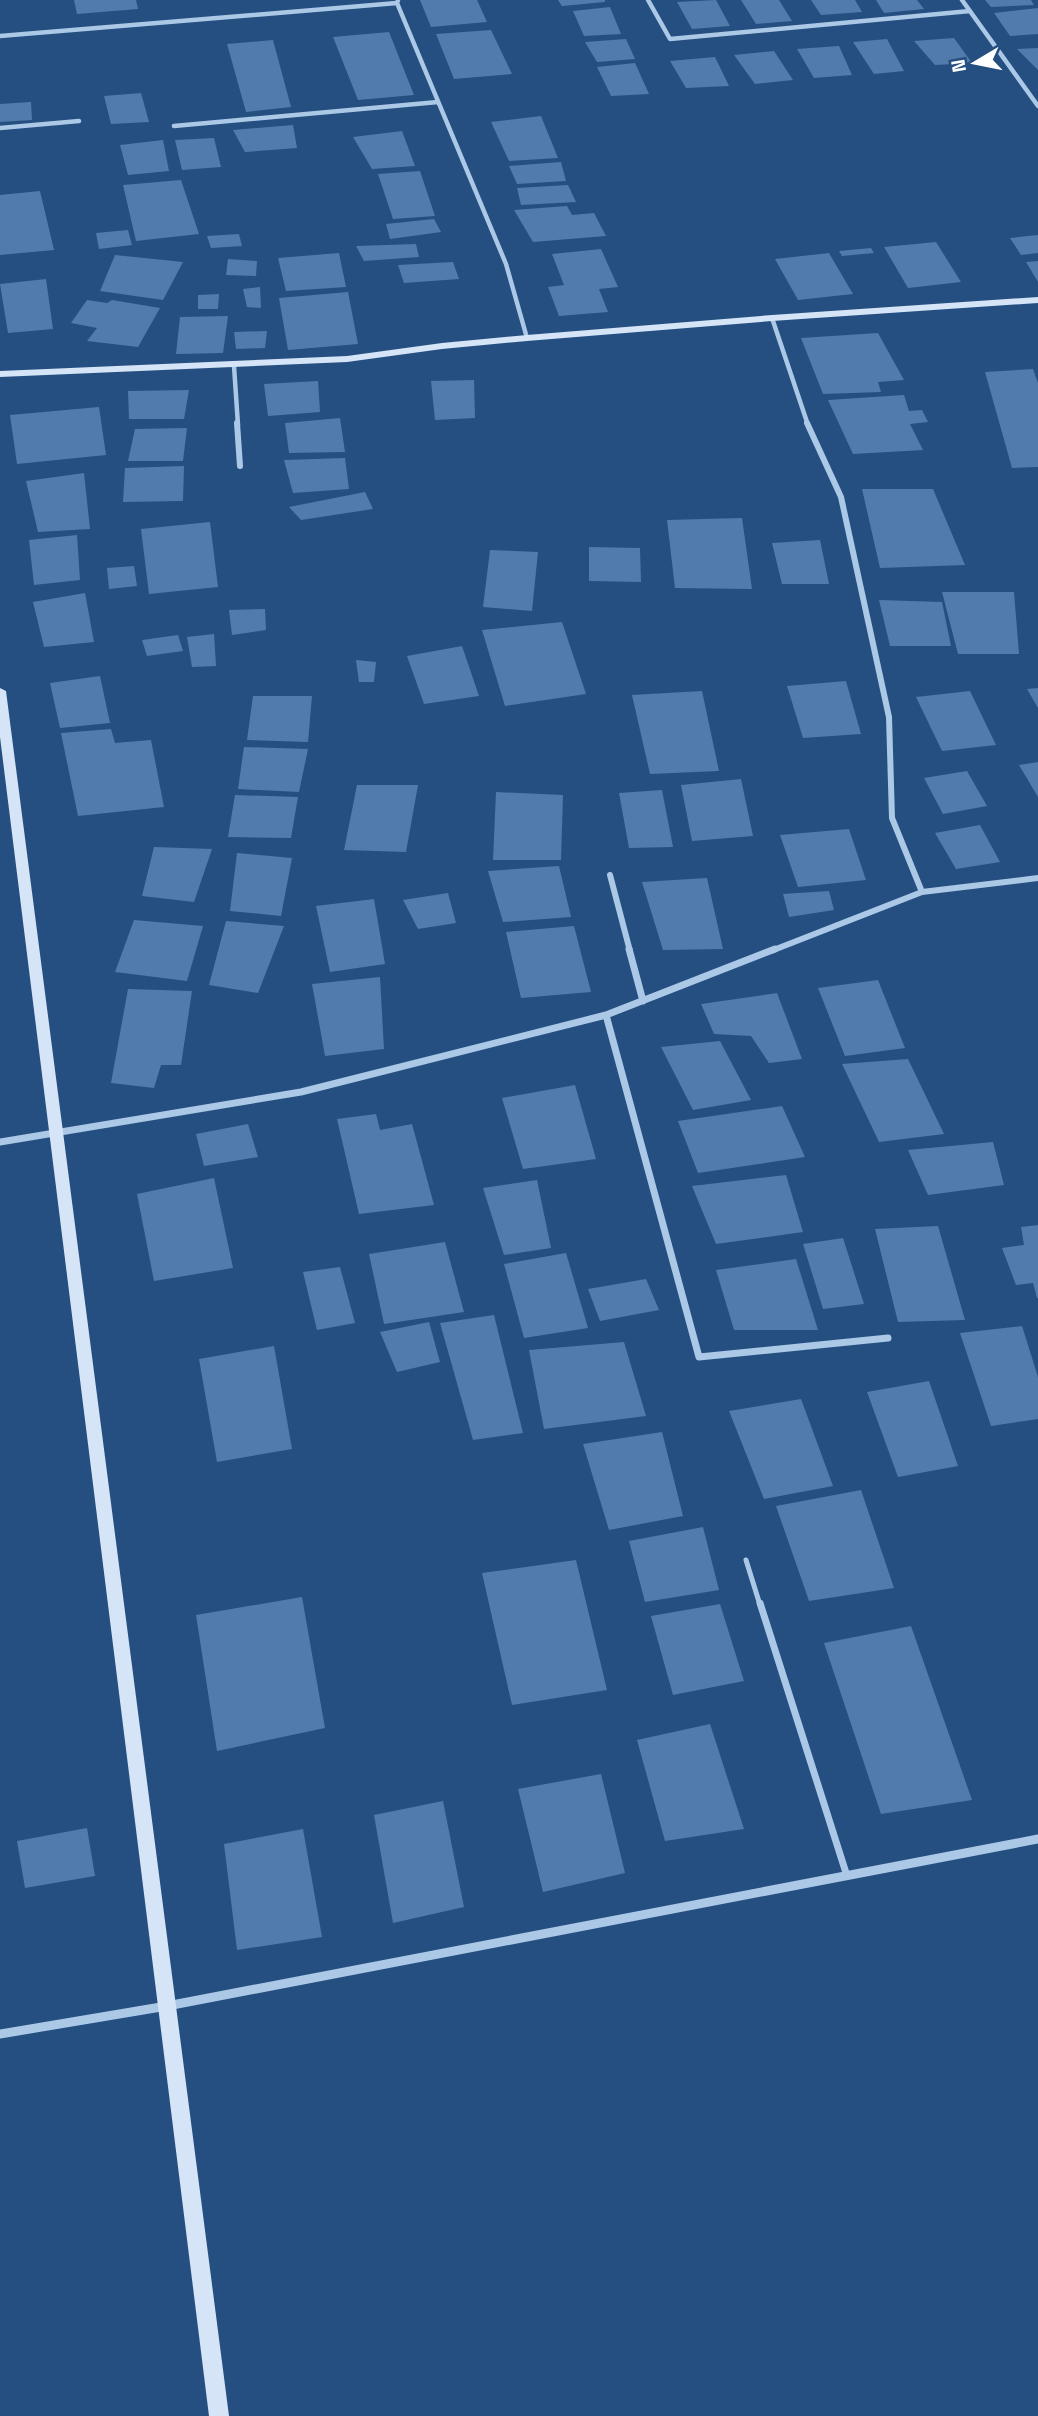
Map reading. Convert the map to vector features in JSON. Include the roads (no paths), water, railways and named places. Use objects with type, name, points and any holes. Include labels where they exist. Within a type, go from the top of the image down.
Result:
[{"type":"street","points":[[649,0],[670,38],[970,11]]},
{"type":"street","points":[[962,0],[1038,106]]},
{"type":"street","points":[[0,36],[397,1],[506,264],[527,338]]},
{"type":"street","points":[[174,126],[438,102]]},
{"type":"street","points":[[0,128],[79,121]]},
{"type":"street","points":[[0,374],[347,359],[527,338],[1038,300]]},
{"type":"street","points":[[772,318],[811,435],[841,497],[889,717],[892,818],[922,892]]},
{"type":"street","points":[[233,366],[240,466]]},
{"type":"street","points":[[0,691],[5,771],[57,1132],[219,2416]]},
{"type":"street","points":[[610,875],[643,1001]]},
{"type":"street","points":[[0,1142],[301,1092],[606,1015],[922,892],[1038,878]]},
{"type":"street","points":[[606,1015],[699,1357],[888,1338]]},
{"type":"street","points":[[0,2034],[167,2006],[1038,1839]]},
{"type":"lane","points":[[747,1560],[847,1876]]}]
